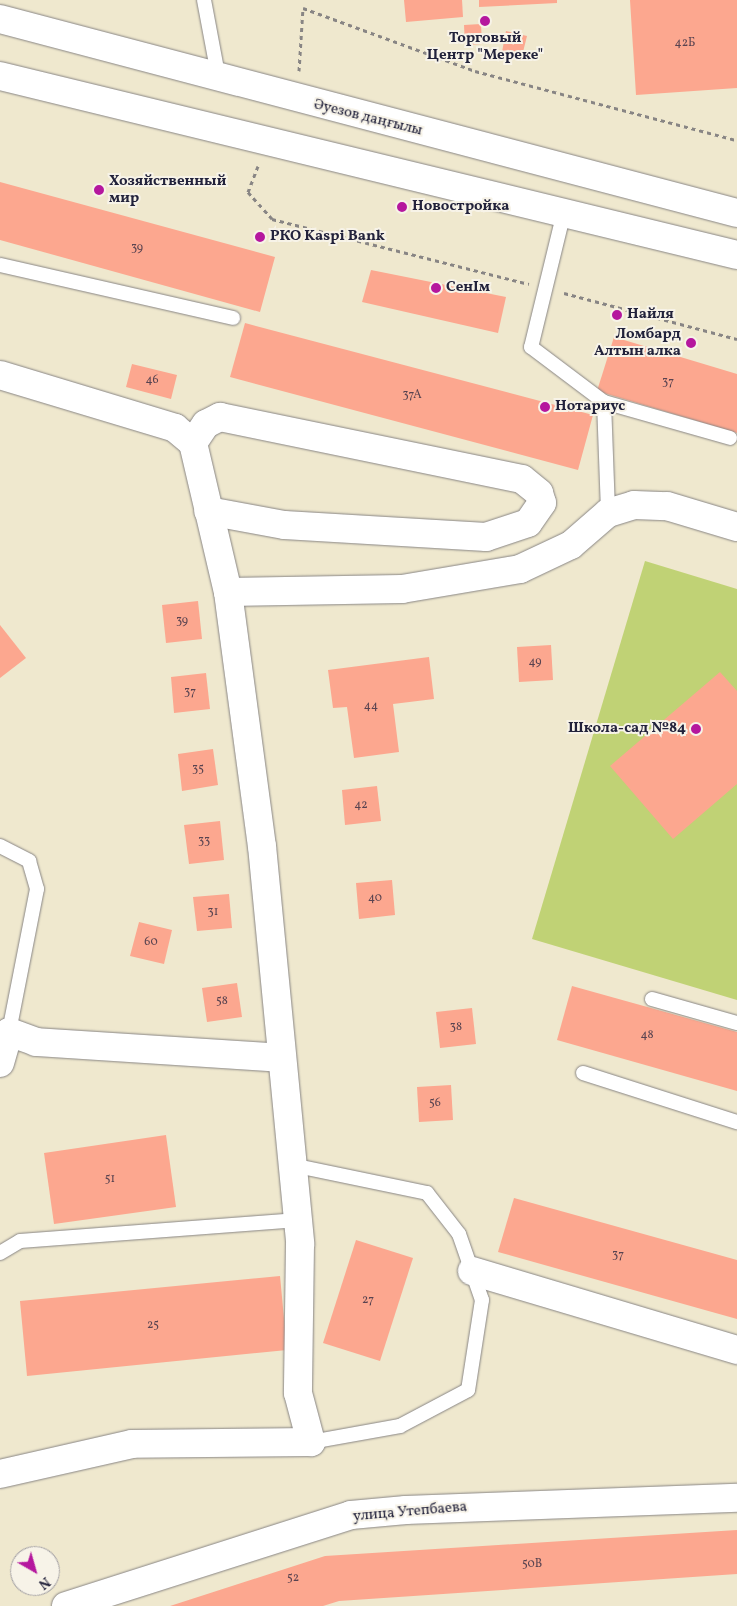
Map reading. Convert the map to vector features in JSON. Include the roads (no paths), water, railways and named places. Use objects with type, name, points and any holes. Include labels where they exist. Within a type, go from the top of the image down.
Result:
[{"type":"street","name":"Әуезов даңғылы","points":[[0,19],[218,75],[297,100],[737,212]]},
{"type":"street","points":[[0,76],[737,255]]},
{"type":"street","points":[[0,375],[175,428],[193,443],[228,592],[262,846],[298,1220],[298,1393],[311,1442],[132,1444],[0,1474]]},
{"type":"street","points":[[193,443],[206,424],[220,417],[522,479],[539,493],[542,503],[528,523],[486,537],[284,525],[208,511]]},
{"type":"street","points":[[228,592],[402,588],[520,569],[571,544],[608,513],[634,505],[667,506],[737,527]]},
{"type":"street","points":[[0,1063],[9,1032],[36,1042],[281,1058]]},
{"type":"street","points":[[472,1271],[737,1350]]},
{"type":"street","name":"улица Утепбаева","points":[[66,1606],[351,1516],[406,1510],[737,1498]]},
{"type":"lane","points":[[204,0],[218,75]]},
{"type":"lane","points":[[564,212],[532,347],[604,402],[730,438]]},
{"type":"lane","points":[[0,265],[233,318]]},
{"type":"lane","points":[[604,402],[608,513]]},
{"type":"lane","points":[[0,846],[29,861],[37,889],[9,1032]]},
{"type":"lane","points":[[652,999],[737,1022]]},
{"type":"lane","points":[[583,1073],[737,1122]]},
{"type":"lane","points":[[292,1165],[427,1193],[459,1234],[482,1300],[468,1390],[400,1426],[311,1442]]},
{"type":"lane","points":[[0,1253],[20,1241],[298,1220]]},
{"type":"place","name":"Торговый Центр \"Мереке\"","points":[[485,21]]},
{"type":"place","name":"Хозяйственный мир","points":[[99,190]]},
{"type":"place","name":"Новостройка","points":[[402,207]]},
{"type":"place","name":"РКО Kaspi Bank","points":[[260,237]]},
{"type":"place","name":"СенIм","points":[[436,288]]},
{"type":"place","name":"Найля","points":[[617,315]]},
{"type":"place","name":"Ломбард Алтын алка","points":[[691,343]]},
{"type":"place","name":"Нотариус","points":[[545,407]]},
{"type":"place","name":"Школа-сад №84","points":[[696,729]]}]
